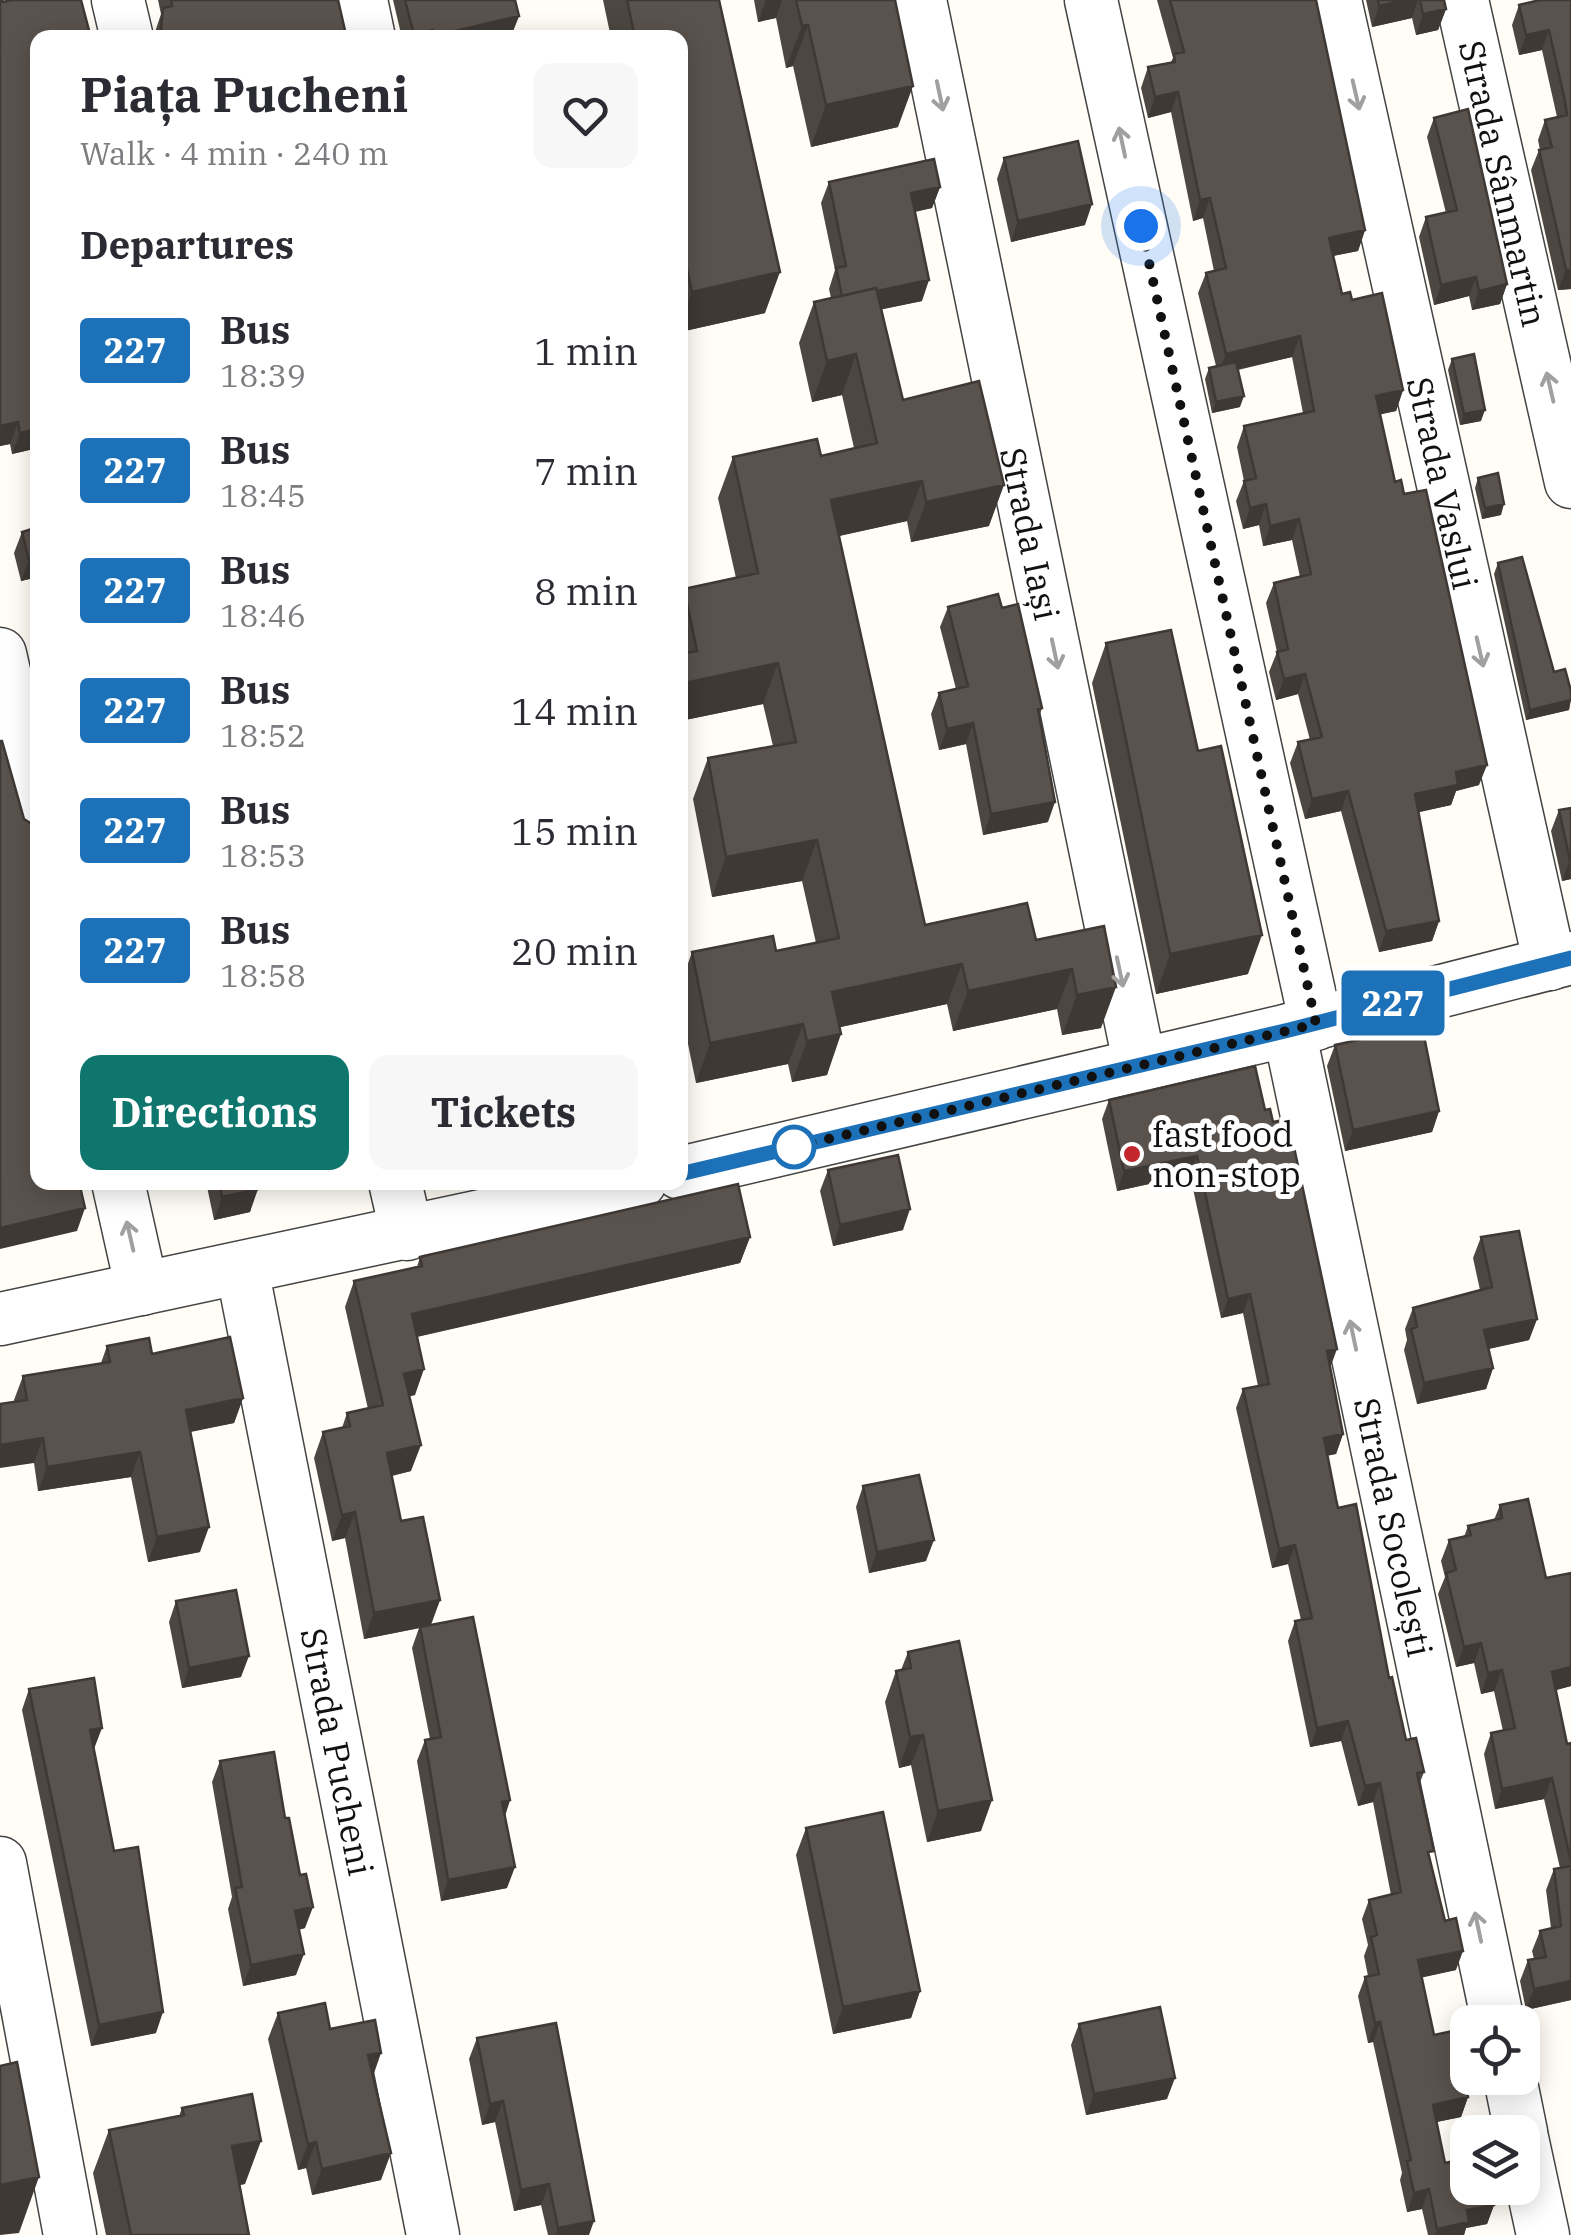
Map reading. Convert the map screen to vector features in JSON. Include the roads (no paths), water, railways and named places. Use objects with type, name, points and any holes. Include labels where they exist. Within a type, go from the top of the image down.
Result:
[{"type":"street","points":[[118,0],[125,30]]},
{"type":"street","points":[[361,0],[367,30]]},
{"type":"street","name":"Strada Iași","points":[[920,0],[1140,1066]]},
{"type":"street","name":"Strada Socolești","points":[[1091,0],[1302,1027],[1495,2005]]},
{"type":"street","name":"Strada Vaslui","points":[[1335,0],[1560,961]]},
{"type":"street","name":"Strada Sânmartin","points":[[1462,0],[1571,482]]},
{"type":"street","points":[[0,654],[30,787]]},
{"type":"street","points":[[688,1172],[1302,1027],[1560,961]]},
{"type":"street","points":[[120,1190],[142,1289]]},
{"type":"street","points":[[397,1190],[408,1234]]},
{"type":"street","points":[[0,1319],[599,1190]]},
{"type":"street","name":"Strada Pucheni","points":[[242,1269],[433,2235]]},
{"type":"street","points":[[0,1863],[70,2235]]},
{"type":"street","points":[[1537,2205],[1543,2235]]},
{"type":"place","name":"fast food non-stop","points":[[1132,1154]]}]
